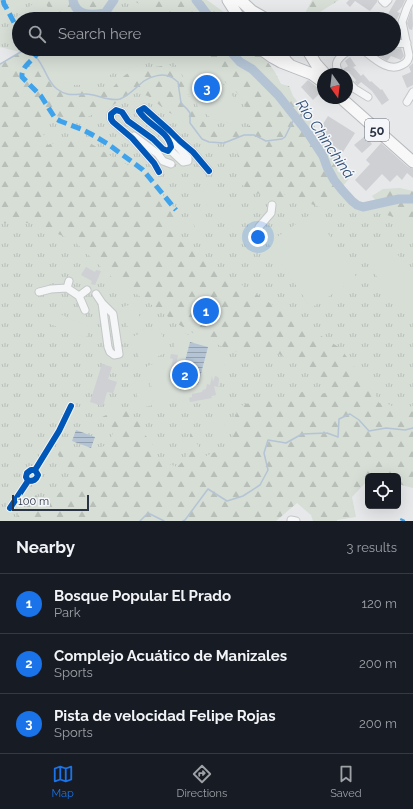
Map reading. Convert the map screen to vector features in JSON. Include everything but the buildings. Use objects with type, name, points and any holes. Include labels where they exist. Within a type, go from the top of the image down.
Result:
[{"type":"highway","points":[[228,0],[236,12]]},
{"type":"highway","points":[[240,0],[254,12]]},
{"type":"highway","points":[[271,56],[317,78]]},
{"type":"highway","points":[[283,56],[285,61],[290,65]]},
{"type":"highway","points":[[311,56],[320,68]]},
{"type":"highway","name":"50","points":[[353,99],[413,152]]},
{"type":"highway","name":"50","points":[[348,104],[413,162]]},
{"type":"street","points":[[382,0],[385,3],[388,0]]},
{"type":"street","points":[[371,56],[389,67],[397,67],[409,60],[402,22],[410,9],[411,0]]},
{"type":"street","points":[[401,43],[407,43]]},
{"type":"street","points":[[336,68],[337,60],[342,56]]},
{"type":"street","points":[[353,87],[368,97]]},
{"type":"street","points":[[407,102],[413,92]]},
{"type":"street","points":[[159,172],[154,163],[125,132],[113,122],[111,116],[112,112],[116,110],[122,112],[128,121],[153,139],[163,149],[166,151],[170,150],[183,162],[188,161],[188,158],[171,138],[147,120],[139,111],[144,108],[180,142],[193,152],[209,171]]},
{"type":"street","points":[[158,128],[170,142],[170,150]]},
{"type":"street","points":[[125,132],[132,135],[158,154],[163,160],[171,164]]},
{"type":"street","points":[[259,227],[271,213],[272,204]]},
{"type":"street","points":[[39,292],[68,284],[79,296],[85,310]]},
{"type":"street","points":[[79,296],[87,290]]},
{"type":"street","points":[[96,294],[102,303],[113,314],[119,354],[114,355],[110,352],[108,347],[102,303]]},
{"type":"street","points":[[291,521],[296,521]]},
{"type":"green space","points":[[0,0],[196,0],[205,12],[12,12],[12,50],[0,47]]},
{"type":"green space","points":[[31,0],[37,0],[43,12],[23,12],[34,3]]},
{"type":"green space","points":[[43,0],[207,0],[224,12],[154,12],[134,1],[113,1],[106,12],[51,12]]},
{"type":"green space","points":[[312,0],[339,0],[320,12],[306,12]]},
{"type":"green space","points":[[13,56],[235,56],[342,190],[357,205],[363,207],[399,199],[413,199],[413,428],[140,521],[0,521],[0,64]]},
{"type":"green space","points":[[14,56],[35,56],[55,82],[66,89],[78,88],[108,92],[128,73],[146,68],[170,65],[181,77],[188,95],[193,101],[194,112],[203,121],[215,127],[234,131],[243,131],[251,124],[244,104],[239,95],[221,78],[203,56],[263,56],[275,72],[281,84],[289,86],[293,96],[315,127],[313,137],[330,148],[338,157],[337,171],[349,179],[323,208],[302,201],[294,195],[285,193],[281,203],[240,184],[240,172],[235,139],[224,143],[217,143],[202,139],[190,123],[168,112],[148,96],[133,92],[110,107],[85,118],[74,119],[55,116],[41,123],[42,131],[48,145],[66,139],[90,143],[144,174],[176,210],[181,242],[211,265],[340,348],[356,369],[371,384],[379,403],[388,404],[398,409],[413,406],[413,488],[401,485],[401,473],[365,473],[365,483],[352,497],[356,517],[337,521],[313,521],[311,515],[297,503],[276,521],[16,521],[26,495],[30,493],[35,494],[40,499],[57,495],[68,485],[71,473],[54,448],[92,450],[106,445],[112,437],[114,430],[105,428],[102,417],[119,409],[130,410],[134,418],[140,422],[146,430],[144,434],[151,441],[155,452],[161,461],[177,467],[185,459],[189,450],[189,430],[201,451],[206,456],[215,452],[226,453],[232,451],[233,423],[237,410],[244,404],[276,400],[307,390],[321,394],[328,392],[326,383],[300,365],[271,350],[257,349],[240,353],[205,340],[181,326],[131,290],[122,287],[73,240],[30,223],[0,223],[0,64]]},
{"type":"green space","points":[[39,56],[194,56],[222,83],[239,104],[242,110],[242,117],[239,121],[233,124],[212,119],[198,107],[181,72],[173,62],[162,60],[151,62],[116,72],[91,84],[80,85],[71,85],[64,82],[50,70]]},
{"type":"green space","points":[[209,183],[219,200],[208,207],[197,190]]},
{"type":"green space","points":[[400,188],[413,191],[413,229],[402,220],[387,215],[372,196],[383,189]]},
{"type":"green space","points":[[234,203],[245,220],[233,227],[223,210]]},
{"type":"green space","points":[[199,208],[210,225],[198,232],[188,215]]},
{"type":"green space","points":[[314,212],[357,278],[311,308],[268,243]]},
{"type":"green space","points":[[250,227],[260,244],[249,251],[238,234]]},
{"type":"green space","points":[[387,248],[399,256],[413,275],[413,315],[403,311],[372,270],[370,261],[372,254],[378,250]]},
{"type":"green space","points":[[134,303],[145,329],[131,335],[120,308]]},
{"type":"green space","points":[[55,312],[90,327],[86,338],[50,324]]},
{"type":"green space","points":[[159,327],[168,352],[141,363],[131,337]]},
{"type":"green space","points":[[179,330],[227,355],[215,401],[155,404],[147,366],[167,360],[169,352],[173,352]]},
{"type":"green space","points":[[148,380],[153,405],[140,408],[134,383]]},
{"type":"green space","points":[[224,419],[227,439],[214,441],[211,421]]},
{"type":"water","points":[[190,342],[208,347],[198,385],[180,380]]},
{"type":"water","points":[[76,430],[95,437],[91,448],[72,441]]},
{"type":"waterway","name":"Río Chinchiná","points":[[73,0],[75,6],[81,12]]},
{"type":"waterway","name":"Río Chinchiná","points":[[106,12],[114,0]]},
{"type":"waterway","name":"Río Chinchiná","points":[[196,0],[205,12]]},
{"type":"waterway","points":[[0,64],[14,56]]},
{"type":"waterway","points":[[35,56],[52,84],[61,92],[68,94],[90,94],[116,100],[127,95],[150,78],[161,75],[172,77],[178,82],[181,103],[190,113],[190,123],[202,139],[209,142],[224,143],[244,135],[254,135],[266,141],[282,139],[285,137],[295,117]]},
{"type":"waterway","name":"Río Chinchiná","points":[[235,56],[240,62],[252,69],[278,95],[308,133],[323,156],[334,180],[352,201],[363,207],[399,199],[413,199]]},
{"type":"waterway","points":[[183,521],[208,489],[227,501],[243,496],[260,485],[268,470],[264,453],[268,440],[286,443],[302,434],[327,433],[338,437],[339,419],[350,414],[359,420],[369,431],[386,428],[405,430],[413,428]]},
{"type":"waterway","points":[[140,521],[148,513],[164,521]]},
{"type":"marked path","points":[[3,0],[12,19]]},
{"type":"marked path","points":[[35,56],[23,70],[22,77],[41,96],[55,118],[81,129],[108,144],[143,170],[176,210]]},
{"type":"cycle path","points":[[159,172],[154,163],[132,138],[113,122],[111,119],[111,114],[116,110],[122,112],[128,121],[153,139],[163,149],[168,151],[171,147],[166,136],[139,111],[144,108],[193,152],[209,171]]},
{"type":"cycle path","points":[[35,470],[59,431],[71,406]]},
{"type":"cycle path","points":[[10,508],[28,481],[33,480],[38,475],[35,470],[31,470],[27,473],[26,477],[28,481]]},
{"type":"place","name":"Pista de velocidad Felipe Rojas","points":[[207,88]]},
{"type":"place","name":"Bosque Popular El Prado","points":[[206,311]]},
{"type":"place","name":"Complejo Acuático de Manizales","points":[[185,375]]}]
